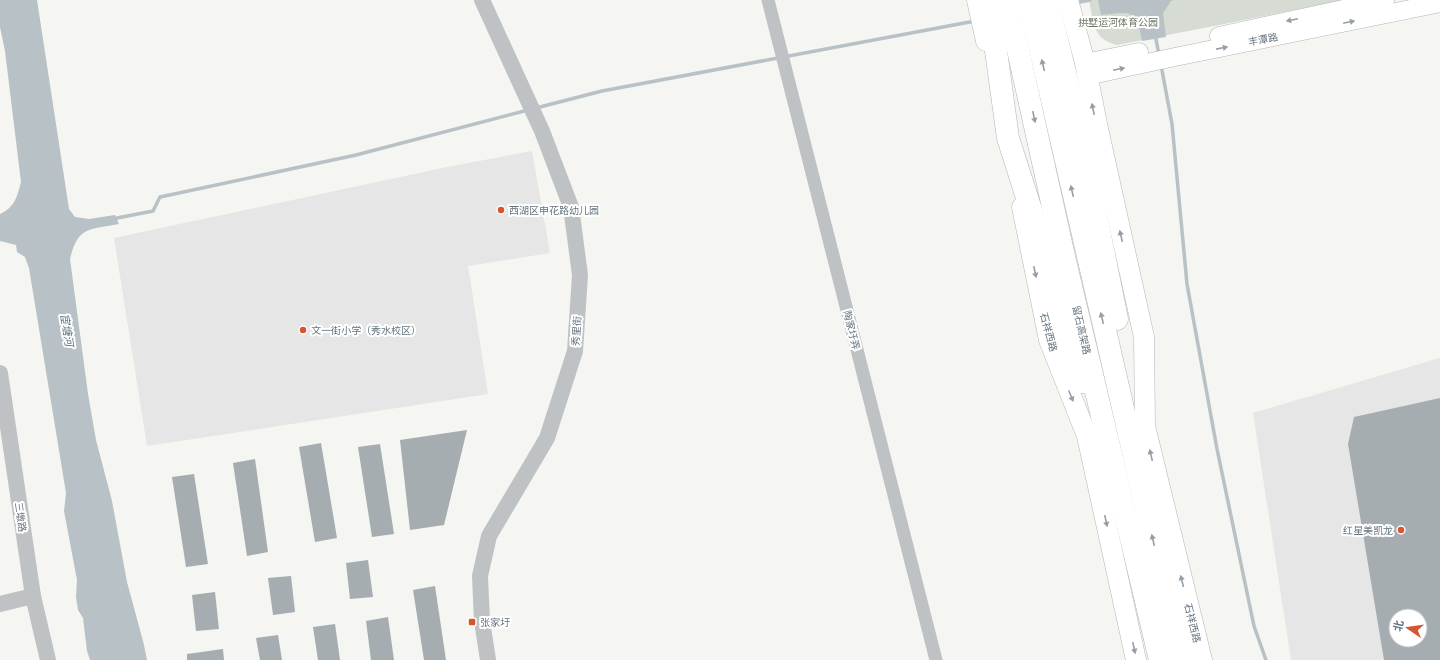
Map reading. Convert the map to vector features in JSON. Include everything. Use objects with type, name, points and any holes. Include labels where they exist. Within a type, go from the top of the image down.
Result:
[{"type":"highway","points":[[989,0],[1037,14],[1061,58],[1075,112],[1096,215],[1137,432]]},
{"type":"highway","name":"留石高架路","points":[[1007,0],[1037,14]]},
{"type":"highway","name":"留石高架路","points":[[1029,0],[1037,14],[1137,432],[1181,660]]},
{"type":"highway","points":[[1037,14],[1008,138],[1055,285],[1070,351],[1109,446]]},
{"type":"highway","name":"留石高架路","points":[[1037,14],[1065,261],[1160,660]]},
{"type":"main road","name":"石祥西路","points":[[977,0],[1037,14],[1086,70],[1144,337],[1137,432],[1202,660]]},
{"type":"main road","name":"丰潭路","points":[[1086,70],[1385,0]]},
{"type":"main road","name":"丰潭路","points":[[1159,54],[1440,3]]},
{"type":"main road","name":"石祥西路","points":[[1008,138],[1049,340],[1087,436],[1136,660]]},
{"type":"street","name":"秀里街","points":[[482,0],[542,131],[571,207],[580,275],[575,351],[547,438],[489,536],[480,576],[482,621],[488,660]]},
{"type":"street","name":"陶家圩弄","points":[[769,6],[936,660]]},
{"type":"street","name":"三墩路","points":[[0,373],[33,596],[48,660]]},
{"type":"street","points":[[0,604],[33,596]]},
{"type":"shaded area","name":"文一街小学（秀水校区）","points":[[532,151],[550,253],[468,266],[488,394],[147,446],[114,238],[452,166]]},
{"type":"shaded area","name":"红星美凯龙","points":[[1440,358],[1440,660],[1291,660],[1253,413]]},
{"type":"green space","name":"拱墅运河体育公园","points":[[1089,0],[1345,0],[1117,45],[1103,39],[1098,34],[1093,22]]},
{"type":"water","name":"宦塘河","points":[[0,0],[37,0],[69,209],[75,217],[89,219],[115,215],[119,224],[86,231],[77,240],[70,259],[88,394],[96,440],[112,501],[127,582],[147,660],[90,660],[87,651],[83,618],[78,610],[76,597],[77,580],[64,511],[66,493],[29,268],[25,257],[17,252],[16,245],[0,241],[0,214],[9,208],[15,201],[21,182],[5,51],[0,27]]},
{"type":"water","points":[[1098,0],[1174,0],[1171,1],[1163,13],[1166,37],[1142,41],[1135,17],[1126,13],[1101,15]]},
{"type":"building","name":"红星美凯龙","points":[[1440,398],[1440,660],[1384,660],[1348,444],[1354,417]]},
{"type":"building","points":[[467,430],[444,525],[410,530],[400,440]]},
{"type":"building","points":[[321,443],[337,538],[315,542],[299,447]]},
{"type":"building","points":[[380,444],[394,534],[372,537],[358,447]]},
{"type":"building","points":[[255,459],[268,552],[247,556],[233,463]]},
{"type":"building","points":[[194,474],[208,564],[186,567],[172,477]]},
{"type":"building","points":[[368,560],[373,597],[350,599],[346,563]]},
{"type":"building","points":[[291,576],[295,612],[273,615],[268,578]]},
{"type":"building","points":[[435,586],[446,660],[424,660],[413,590]]},
{"type":"building","points":[[215,592],[219,629],[196,631],[192,595]]},
{"type":"building","points":[[388,617],[394,660],[371,660],[366,621]]},
{"type":"building","points":[[335,624],[340,660],[318,660],[313,627]]},
{"type":"building","points":[[278,635],[282,660],[260,660],[256,638]]},
{"type":"building","points":[[223,649],[224,660],[187,660],[187,654]]},
{"type":"waterway","points":[[1075,3],[1090,0]]},
{"type":"waterway","points":[[536,108],[602,91],[975,21]]},
{"type":"waterway","points":[[1155,34],[1159,55]]},
{"type":"waterway","points":[[1161,65],[1172,124],[1187,284],[1217,449],[1254,626],[1266,660]]},
{"type":"waterway","points":[[112,219],[153,211],[160,197],[356,155],[528,110]]},
{"type":"place","name":"西湖区申花路幼儿园","points":[[501,210]]},
{"type":"place","name":"文一街小学（秀水校区）","points":[[303,330]]},
{"type":"place","name":"红星美凯龙","points":[[1401,530]]},
{"type":"place","name":"张家圩","points":[[472,622]]}]
